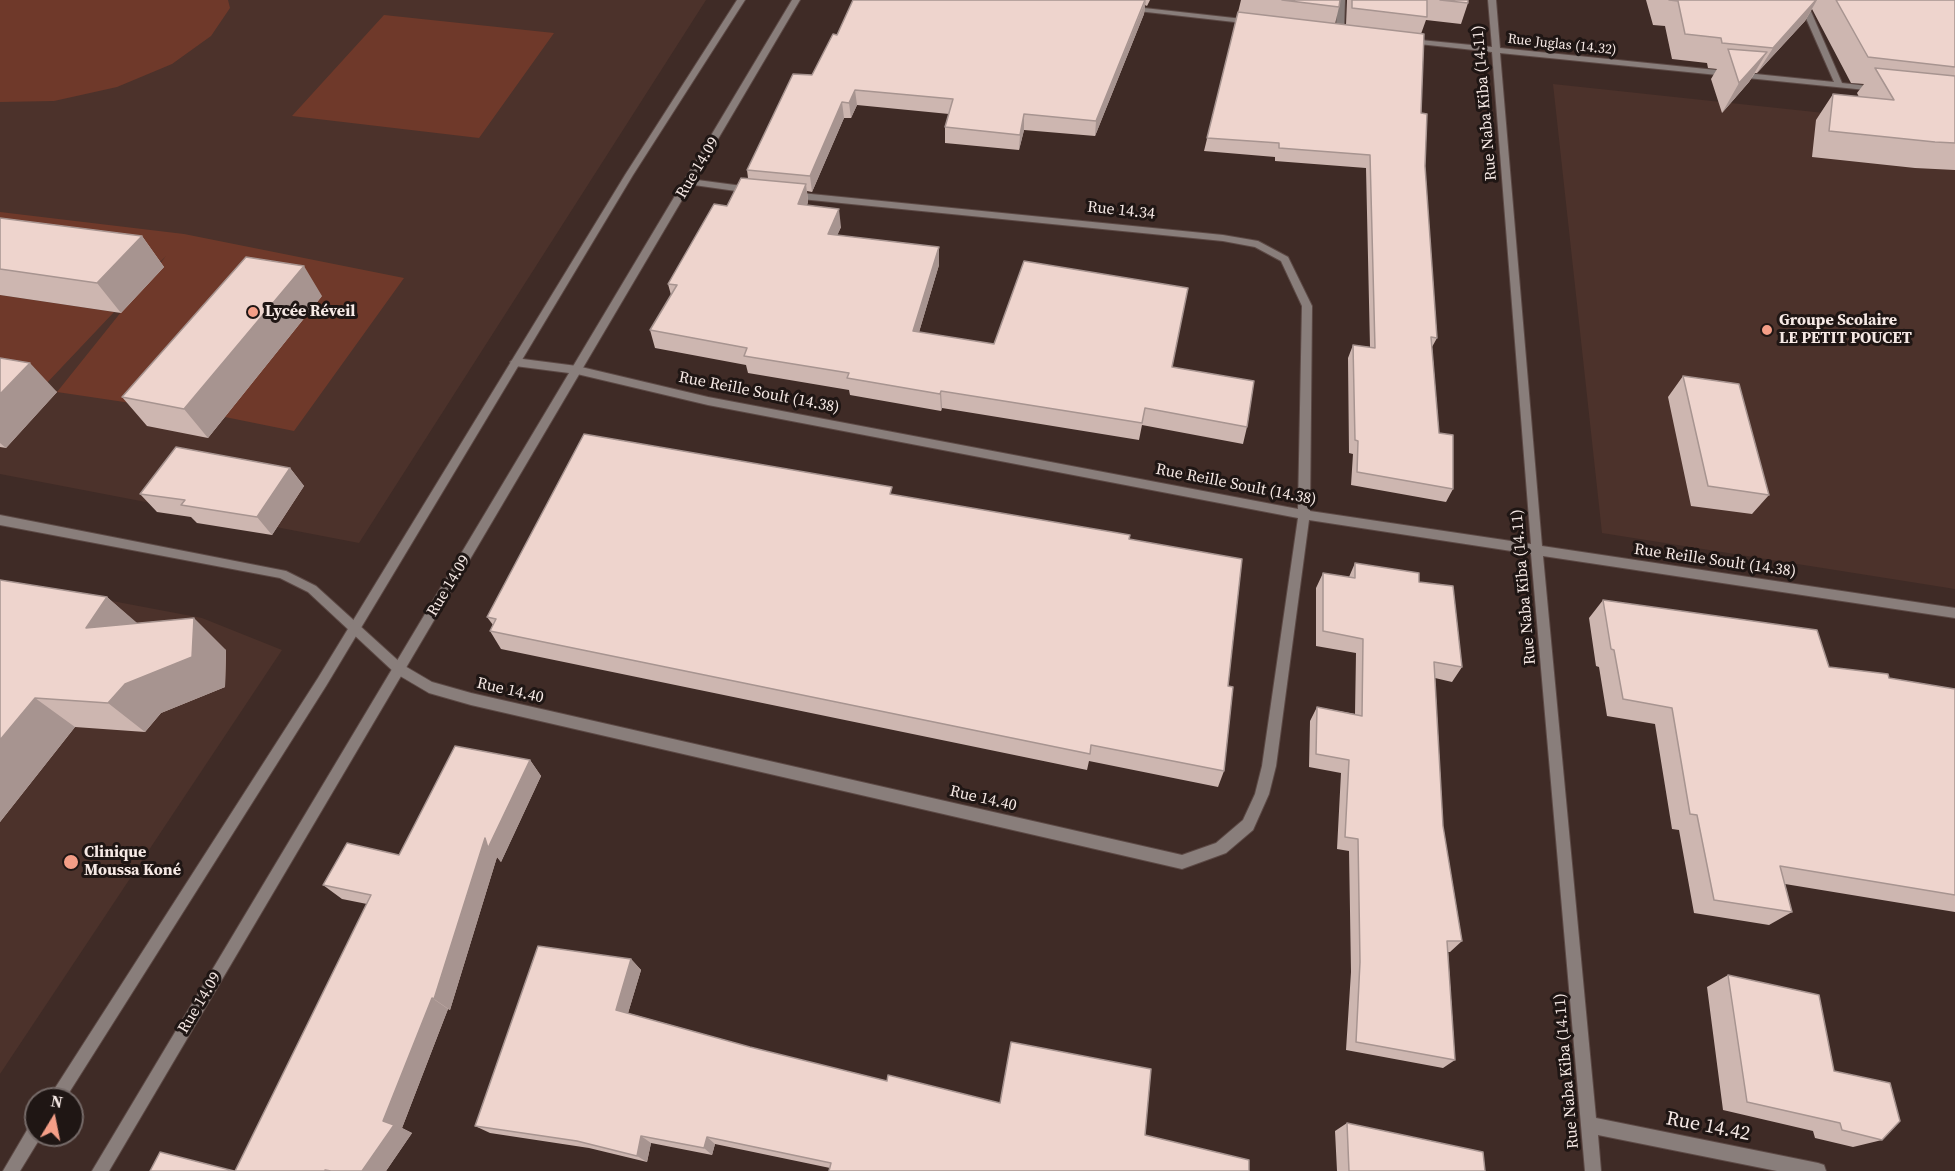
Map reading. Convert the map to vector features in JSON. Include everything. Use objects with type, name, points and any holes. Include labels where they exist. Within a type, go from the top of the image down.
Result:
[{"type":"street","points":[[65,1087],[353,629],[628,175],[741,0]]},
{"type":"street","name":"Rue 14.09","points":[[100,1171],[690,182],[796,0]]},
{"type":"street","points":[[1340,32],[1341,0]]},
{"type":"street","name":"Rue Naba Kiba (14.11)","points":[[1492,0],[1537,552],[1593,1171]]},
{"type":"street","points":[[1802,0],[1839,85]]},
{"type":"street","points":[[1118,7],[1258,22]]},
{"type":"street","points":[[1329,30],[1352,33]]},
{"type":"street","name":"Rue Juglas (14.32)","points":[[1397,39],[1498,52],[1886,90]]},
{"type":"street","points":[[690,182],[755,191]]},
{"type":"street","name":"Rue 14.34","points":[[779,193],[1223,238],[1258,244],[1285,259],[1307,306],[1304,515]]},
{"type":"street","name":"Rue Reille Soult (14.38)","points":[[515,362],[577,370],[708,401],[1304,515],[1537,552],[1955,613]]},
{"type":"street","name":"Rue 14.40","points":[[0,520],[282,574],[312,589],[399,669],[429,687],[471,699],[1182,862],[1221,848],[1239,833],[1248,825],[1262,794],[1269,766],[1304,515]]},
{"type":"street","name":"Rue 14.42","points":[[1589,1125],[1818,1171]]},
{"type":"street","points":[[11,1171],[26,1147]]},
{"type":"shaded area","name":"Lycée Réveil","points":[[0,0],[706,0],[359,543],[0,474]]},
{"type":"shaded area","points":[[0,0],[228,0],[230,8],[211,36],[172,64],[117,87],[54,101],[0,102]]},
{"type":"shaded area","points":[[384,15],[554,33],[479,138],[292,116]]},
{"type":"shaded area","name":"Groupe Scolaire LE PETIT POUCET","points":[[1553,84],[1955,127],[1955,589],[1602,533]]},
{"type":"shaded area","points":[[0,212],[184,234],[404,278],[294,431],[225,417],[57,392],[166,256],[161,261],[8,244],[0,251]]},
{"type":"shaded area","points":[[0,295],[114,312],[44,386],[0,380]]},
{"type":"shaded area","name":"Clinique Moussa Koné","points":[[0,584],[33,586],[202,618],[282,650],[0,1074]]},
{"type":"building","points":[[853,0],[1145,0],[1096,121],[1024,114],[1020,135],[945,127],[953,99],[855,90],[849,103],[842,102],[810,176],[747,170],[793,74],[812,75],[833,34],[837,35]]},
{"type":"building","points":[[1282,0],[1340,0],[1339,7]]},
{"type":"building","points":[[1352,0],[1427,0],[1427,17],[1352,8]]},
{"type":"building","points":[[1440,0],[1468,0],[1468,3]]},
{"type":"building","points":[[1669,0],[1816,0],[1773,48],[1722,43],[1721,38],[1685,34],[1678,1]]},
{"type":"building","points":[[1836,0],[1955,0],[1955,67],[1868,57]]},
{"type":"building","points":[[1238,12],[1424,34],[1421,113],[1427,114],[1425,166],[1437,338],[1431,337],[1439,433],[1453,435],[1453,489],[1357,472],[1358,441],[1355,440],[1353,345],[1375,348],[1370,155],[1279,148],[1279,143],[1207,138]]},
{"type":"building","points":[[1728,49],[1767,52],[1739,83]]},
{"type":"building","points":[[1875,68],[1955,76],[1955,143],[1829,131],[1833,94],[1894,100]]},
{"type":"building","points":[[741,178],[806,184],[798,204],[839,209],[828,234],[939,247],[913,331],[994,344],[1024,261],[1188,288],[1172,367],[1254,381],[1247,427],[1145,408],[1142,423],[941,391],[940,394],[847,378],[849,373],[744,356],[747,348],[650,330],[677,285],[668,284],[714,204],[727,206]]},
{"type":"building","points":[[0,218],[142,236],[97,283],[0,269]]},
{"type":"building","points":[[246,257],[304,266],[184,409],[122,397]]},
{"type":"building","points":[[0,358],[30,363],[0,394]]},
{"type":"building","points":[[1683,376],[1739,384],[1769,495],[1708,486]]},
{"type":"building","points":[[584,434],[892,487],[890,494],[1130,535],[1129,539],[1242,559],[1228,686],[1233,687],[1224,771],[1091,745],[1090,754],[490,631],[496,619],[487,617]]},
{"type":"building","points":[[176,447],[290,468],[257,517],[181,505],[185,500],[140,494]]},
{"type":"building","points":[[1355,563],[1419,573],[1419,582],[1453,586],[1462,667],[1434,662],[1443,826],[1462,941],[1447,941],[1455,1060],[1356,1042],[1360,962],[1358,839],[1345,837],[1349,760],[1316,754],[1317,707],[1362,716],[1363,639],[1323,631],[1323,573],[1355,578]]},
{"type":"building","points":[[0,580],[107,597],[86,628],[194,618],[192,657],[125,684],[108,703],[35,698],[0,740]]},
{"type":"building","points":[[1603,600],[1817,630],[1829,667],[1888,674],[1889,678],[1955,689],[1955,895],[1780,866],[1792,912],[1714,900],[1697,815],[1690,814],[1672,708],[1623,699],[1614,650],[1611,649]]},
{"type":"building","points":[[455,746],[530,760],[488,848],[485,838],[434,999],[432,998],[383,1121],[394,1125],[362,1171],[235,1171],[371,895],[323,885],[347,843],[399,855]]},
{"type":"building","points":[[538,946],[631,959],[616,1010],[750,1047],[887,1081],[888,1075],[1000,1103],[1011,1042],[1151,1069],[1145,1135],[1249,1160],[1249,1171],[829,1171],[831,1163],[707,1137],[704,1148],[641,1136],[637,1156],[577,1141],[475,1126]]},
{"type":"building","points":[[1728,975],[1819,995],[1834,1071],[1890,1083],[1900,1121],[1882,1140],[1842,1130],[1840,1123],[1747,1102]]},
{"type":"building","points":[[1347,1123],[1483,1152],[1485,1171],[1349,1171]]},
{"type":"building","points":[[160,1152],[234,1171],[150,1171]]},
{"type":"place","name":"Lycée Réveil","points":[[253,312]]},
{"type":"place","name":"Groupe Scolaire LE PETIT POUCET","points":[[1767,330]]},
{"type":"place","name":"Clinique Moussa Koné","points":[[71,862]]}]
